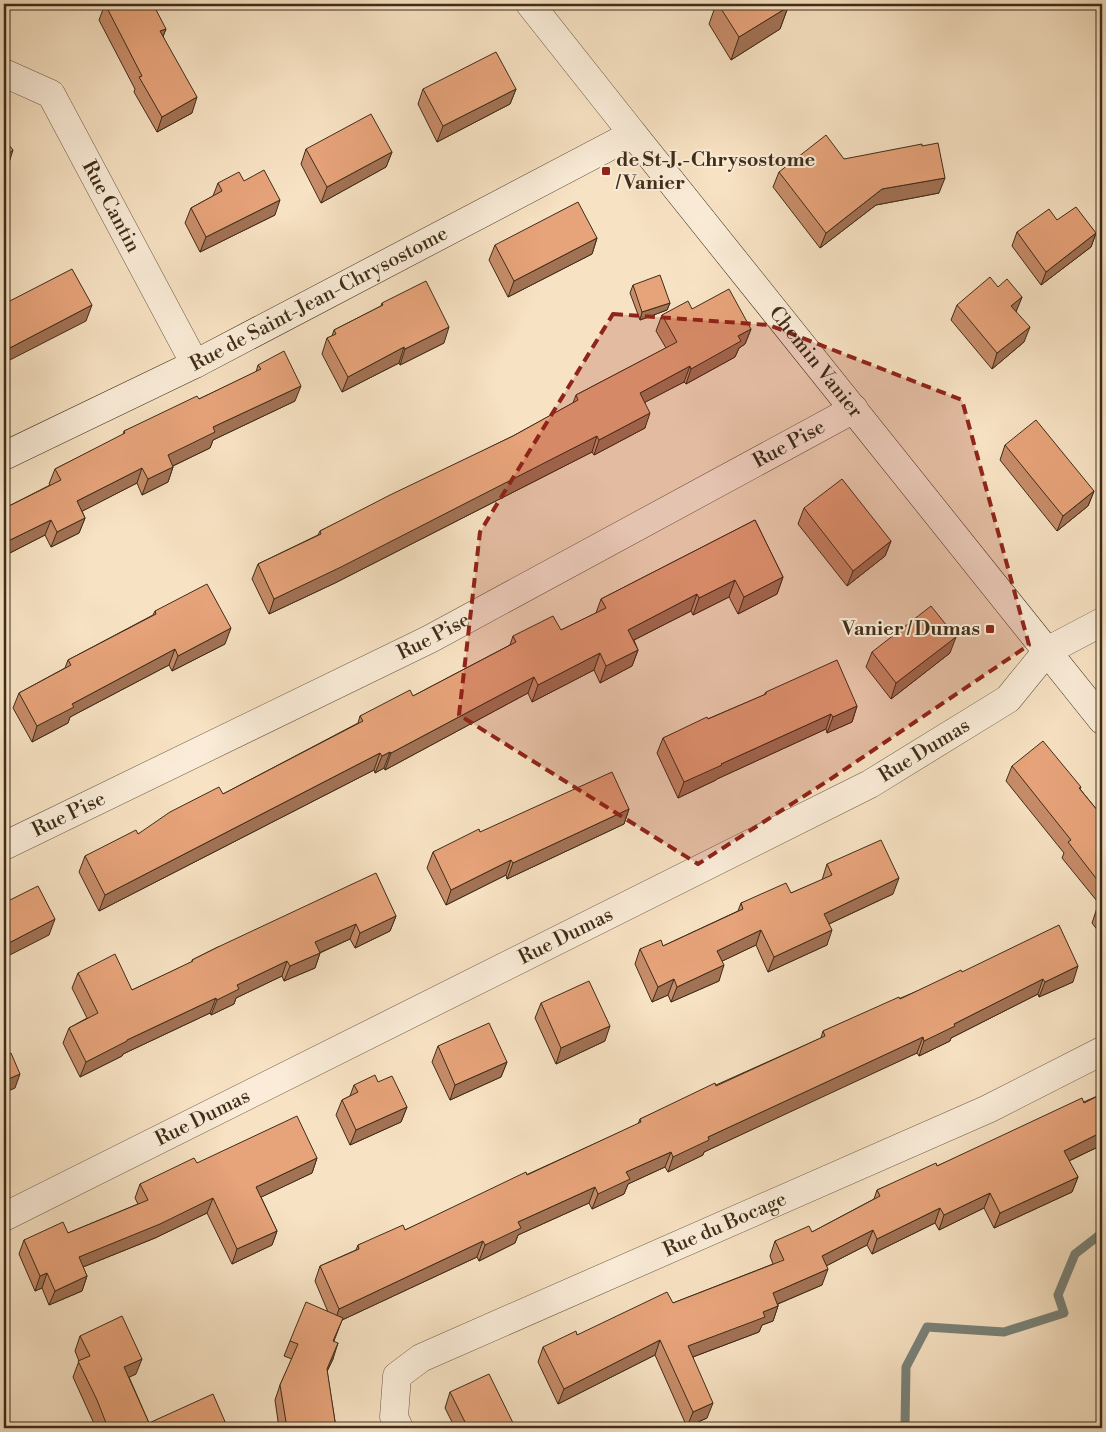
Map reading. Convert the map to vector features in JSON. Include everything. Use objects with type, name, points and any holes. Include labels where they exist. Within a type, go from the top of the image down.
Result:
[{"type":"street","name":"Chemin Vanier","points":[[530,4],[1102,720]]},
{"type":"street","name":"Rue Cantin","points":[[4,72],[51,94],[195,364]]},
{"type":"street","name":"Rue de Saint-Jean-Chrysostome","points":[[4,456],[195,364],[632,134]]},
{"type":"street","name":"Rue Pise","points":[[4,846],[430,639],[854,409]]},
{"type":"street","name":"Rue Dumas","points":[[4,1217],[870,784],[1008,699],[1047,651],[1102,622]]},
{"type":"street","name":"Rue du Bocage","points":[[399,1428],[394,1417],[397,1376],[421,1358],[988,1109],[1102,1051]]},
{"type":"highlighted area","points":[[613,314],[769,325],[962,400],[1029,645],[829,780],[698,864],[459,715],[480,532]]},
{"type":"building","points":[[105,4],[153,4],[166,29],[160,31],[197,97],[162,117],[139,77],[142,76]]},
{"type":"building","points":[[718,4],[786,4],[788,7],[739,37]]},
{"type":"building","points":[[496,52],[516,89],[443,126],[423,89]]},
{"type":"building","points":[[371,114],[392,152],[327,187],[306,149]]},
{"type":"building","points":[[826,135],[844,159],[922,144],[922,146],[938,143],[945,178],[882,189],[826,233],[779,172]]},
{"type":"building","points":[[4,139],[13,150],[4,158]]},
{"type":"building","points":[[264,170],[280,200],[206,237],[191,208],[222,191],[218,183],[239,172],[244,181]]},
{"type":"building","points":[[578,202],[597,238],[514,281],[495,245]]},
{"type":"building","points":[[1076,207],[1096,233],[1046,272],[1017,232],[1049,209],[1057,220]]},
{"type":"building","points":[[72,269],[92,305],[4,351],[4,304]]},
{"type":"building","points":[[660,275],[670,303],[642,312],[633,285]]},
{"type":"building","points":[[990,277],[998,287],[1007,279],[1022,297],[1011,306],[1030,327],[997,353],[957,305]]},
{"type":"building","points":[[426,281],[449,327],[405,349],[404,347],[348,377],[327,338],[336,334],[334,330]]},
{"type":"building","points":[[729,289],[751,329],[738,336],[741,341],[691,369],[690,366],[640,393],[650,413],[599,440],[597,436],[341,567],[274,599],[258,564],[321,534],[320,531],[390,495],[513,436],[578,400],[576,395],[677,342],[662,315],[688,301],[692,309]]},
{"type":"building","points":[[284,351],[301,386],[213,427],[215,432],[168,455],[173,467],[148,479],[142,468],[77,501],[85,518],[57,532],[51,520],[4,543],[4,497],[9,506],[61,480],[55,469],[125,433],[124,431],[197,396],[199,399],[261,369],[258,365]]},
{"type":"building","points":[[1036,420],[1094,491],[1063,516],[1005,445]]},
{"type":"building","points":[[842,479],[891,541],[853,571],[804,508]]},
{"type":"building","points":[[755,520],[783,577],[744,597],[735,580],[699,598],[697,594],[628,630],[638,650],[606,666],[600,653],[538,685],[534,677],[391,753],[382,756],[380,753],[105,895],[85,856],[136,830],[138,834],[170,812],[219,787],[223,794],[363,721],[360,716],[410,690],[413,696],[516,642],[513,636],[553,616],[561,630],[606,608],[601,599]]},
{"type":"building","points":[[207,584],[231,628],[178,656],[175,649],[72,704],[74,707],[37,726],[19,693],[71,665],[68,660],[156,614],[155,611]]},
{"type":"building","points":[[931,606],[956,637],[896,683],[872,652]]},
{"type":"building","points":[[837,660],[857,706],[833,717],[831,714],[684,782],[663,738],[707,717],[708,719],[766,694],[766,692]]},
{"type":"building","points":[[1043,741],[1102,816],[1102,886],[1068,842],[1071,840],[1012,766]]},
{"type":"building","points":[[612,772],[629,809],[513,863],[511,860],[451,890],[433,852],[479,829],[480,832]]},
{"type":"building","points":[[881,840],[899,878],[824,914],[832,930],[774,957],[761,930],[717,951],[724,965],[677,987],[674,979],[658,987],[640,949],[661,940],[663,946],[743,909],[741,903],[786,883],[791,893],[832,875],[827,864]]},
{"type":"building","points":[[376,873],[396,916],[360,933],[356,924],[315,942],[320,953],[290,966],[287,961],[237,985],[239,989],[127,1040],[86,1062],[69,1028],[98,1013],[78,973],[115,954],[132,990],[218,947]]},
{"type":"building","points":[[38,886],[55,919],[5,945],[4,903]]},
{"type":"building","points":[[1102,905],[1102,914],[1097,908]]},
{"type":"building","points":[[1059,925],[1078,966],[1045,982],[1043,979],[924,1041],[923,1037],[708,1137],[709,1140],[673,1157],[671,1152],[626,1172],[630,1179],[598,1194],[595,1187],[518,1222],[521,1228],[485,1245],[483,1241],[339,1309],[320,1266],[359,1249],[358,1245],[403,1225],[405,1230],[526,1172],[527,1175],[641,1122],[640,1119],[715,1083],[716,1086],[825,1036],[823,1031],[899,997],[900,999],[961,970],[962,972]]},
{"type":"building","points":[[589,981],[610,1026],[561,1048],[541,1003]]},
{"type":"building","points":[[489,1023],[507,1062],[455,1085],[438,1046]]},
{"type":"building","points":[[11,1053],[20,1074],[4,1081],[4,1056]]},
{"type":"building","points":[[375,1075],[378,1082],[392,1076],[407,1107],[356,1130],[342,1100],[358,1092],[354,1085]]},
{"type":"building","points":[[1102,1094],[1102,1132],[1064,1151],[1078,1177],[1000,1213],[990,1193],[944,1215],[940,1208],[877,1239],[873,1230],[822,1256],[828,1269],[773,1293],[778,1306],[763,1312],[765,1317],[688,1346],[713,1403],[693,1412],[660,1340],[564,1389],[543,1347],[576,1331],[577,1335],[667,1292],[673,1303],[784,1260],[775,1241],[809,1226],[812,1232],[880,1196],[877,1190],[936,1163],[937,1166],[1082,1098],[1084,1103]]},
{"type":"building","points":[[297,1116],[317,1158],[256,1187],[277,1231],[237,1249],[213,1198],[160,1224],[79,1257],[87,1276],[55,1291],[47,1273],[40,1276],[24,1240],[63,1222],[68,1233],[148,1200],[140,1184],[194,1158],[197,1163]]},
{"type":"building","points":[[306,1302],[343,1318],[333,1341],[338,1343],[327,1369],[336,1428],[287,1428],[280,1385],[298,1344],[290,1341]]},
{"type":"building","points":[[122,1316],[142,1359],[124,1367],[149,1423],[213,1394],[226,1424],[217,1428],[108,1428],[78,1361],[90,1356],[80,1336]]},
{"type":"building","points":[[489,1374],[515,1427],[468,1428],[450,1392]]},
{"type":"waterway","points":[[901,1428],[905,1426],[906,1367],[927,1327],[1004,1332],[1064,1313],[1058,1295],[1075,1254],[1102,1233]]},
{"type":"place","name":"de St-J.-Chrysostome / Vanier","points":[[606,171]]},
{"type":"place","name":"Vanier / Dumas","points":[[990,629]]}]
